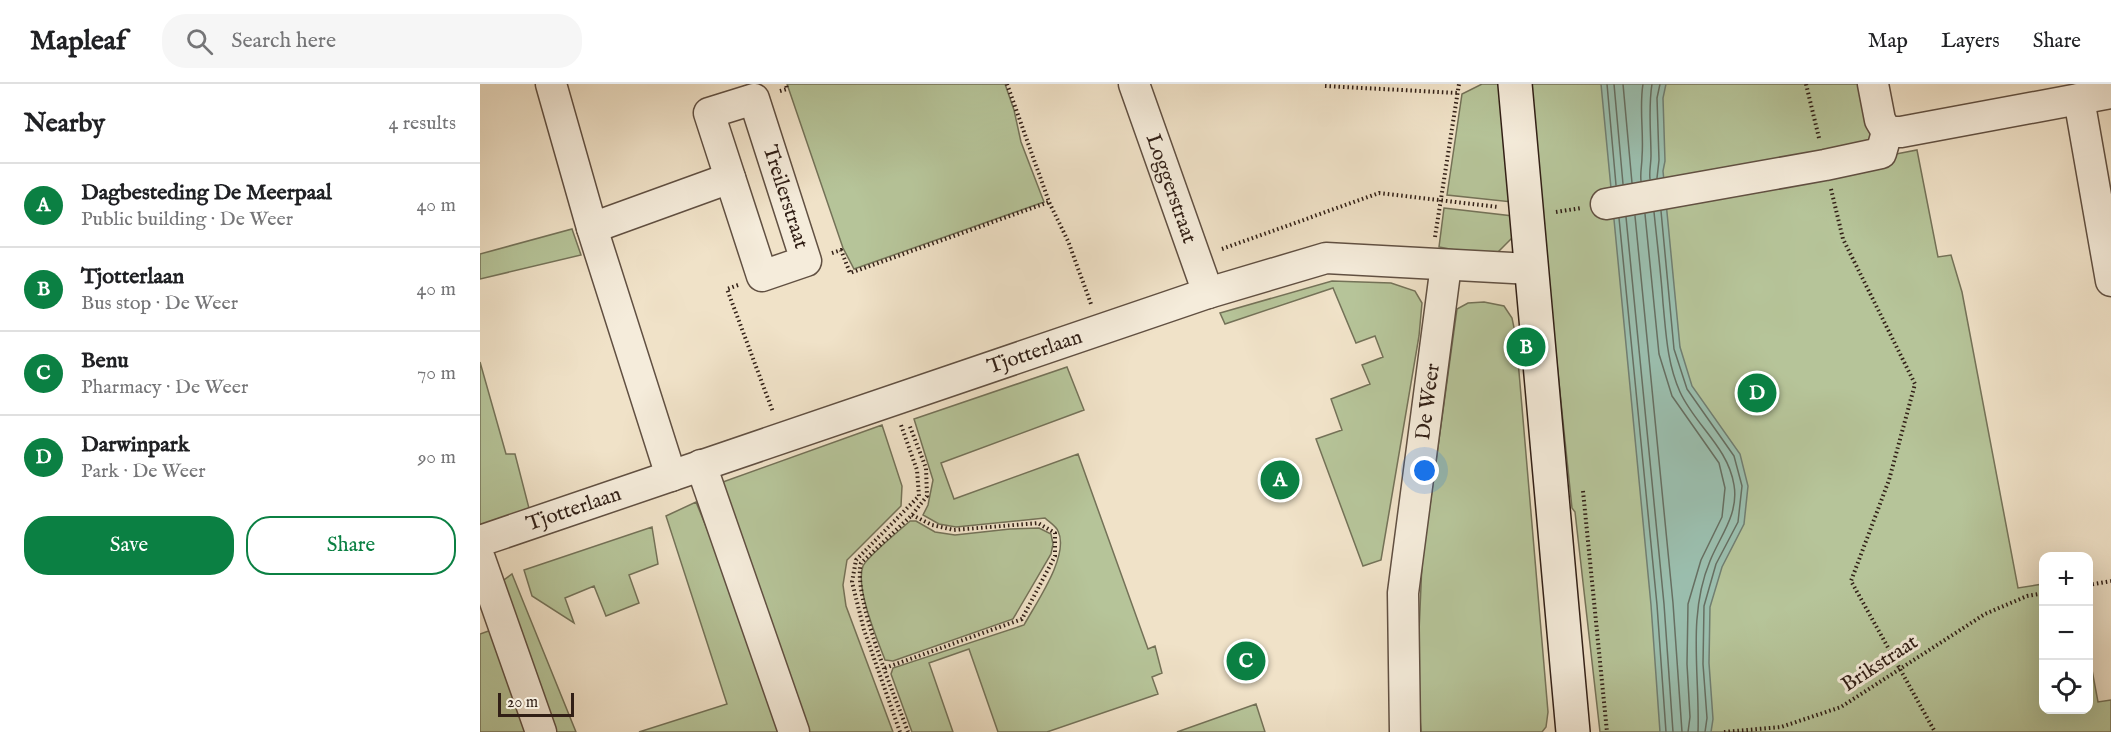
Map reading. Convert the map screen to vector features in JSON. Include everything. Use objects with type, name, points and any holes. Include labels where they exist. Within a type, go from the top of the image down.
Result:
[{"type":"street","points":[[551,84],[592,228],[671,476]]},
{"type":"street","name":"Loggerstraat","points":[[1134,84],[1208,293]]},
{"type":"street","points":[[1515,84],[1573,732]]},
{"type":"street","points":[[1606,204],[1881,153],[1887,132],[1880,120],[1873,84]]},
{"type":"street","points":[[1887,132],[1901,132],[2111,93]]},
{"type":"street","name":"Treilerstraat","points":[[753,99],[806,261],[762,276],[730,178],[709,113],[753,99]]},
{"type":"street","points":[[2079,99],[2111,281]]},
{"type":"street","points":[[592,228],[730,178]]},
{"type":"street","name":"Tjotterlaan","points":[[480,541],[1208,293],[1326,258],[1439,264]]},
{"type":"street","points":[[1439,264],[1532,270]]},
{"type":"street","name":"De Weer","points":[[1405,732],[1403,593],[1439,264]]},
{"type":"street","points":[[701,465],[794,732]]},
{"type":"street","points":[[480,559],[541,732]]},
{"type":"path","points":[[1007,84],[1049,202],[1068,241],[1101,329]]},
{"type":"path","points":[[1439,264],[1440,200],[1459,84]]},
{"type":"path","points":[[1806,84],[1843,238],[1915,384],[1889,480],[1851,581],[1935,732]]},
{"type":"path","points":[[1325,86],[1458,93]]},
{"type":"path","points":[[1196,258],[1379,193],[1526,211],[1556,212],[1606,204]]},
{"type":"path","points":[[806,261],[841,250],[850,273],[1049,202]]},
{"type":"path","points":[[762,276],[727,289],[783,438]]},
{"type":"path","points":[[896,399],[926,468],[927,496],[912,515],[861,563],[858,574],[864,609],[908,732]]},
{"type":"path","points":[[896,399],[917,470],[919,496],[856,560],[852,582],[864,630],[900,732]]},
{"type":"path","points":[[885,668],[1022,619],[1055,556],[1055,533],[1038,523],[954,530],[932,525],[912,515]]},
{"type":"path","points":[[2093,584],[2111,581]]},
{"type":"path","name":"Brikstraat","points":[[1724,732],[1781,727],[1841,707],[1985,614],[2027,596],[2039,594]]},
{"type":"shaded area","points":[[787,84],[1005,84],[1021,142],[1044,202],[854,269],[843,248]]},
{"type":"shaded area","points":[[1482,84],[1500,84],[1512,202],[1447,195],[1462,94]]},
{"type":"shaded area","points":[[1528,84],[1863,84],[1886,156],[1917,150],[1938,257],[1951,255],[1962,292],[2018,588],[2039,585],[2039,714],[2093,714],[2093,675],[2098,702],[2111,700],[2111,732],[1600,732],[1575,512],[1572,508]]},
{"type":"shaded area","points":[[1444,208],[1513,216],[1514,236],[1493,257],[1439,247]]},
{"type":"shaded area","points":[[572,229],[581,255],[480,279],[480,254]]},
{"type":"shaded area","points":[[1332,281],[1391,283],[1415,291],[1422,303],[1419,336],[1381,560],[1363,566],[1316,439],[1342,430],[1331,399],[1370,384],[1362,365],[1383,357],[1375,336],[1356,343],[1333,288],[1225,324],[1220,313]]},
{"type":"shaded area","points":[[1484,302],[1504,306],[1512,318],[1516,337],[1548,712],[1546,727],[1542,732],[1421,732],[1417,678],[1422,563],[1457,309],[1468,303]]},
{"type":"shaded area","points":[[480,362],[506,454],[515,454],[531,516],[480,534]]},
{"type":"shaded area","points":[[1067,367],[1084,410],[941,463],[954,499],[1078,454],[1148,649],[1155,646],[1162,673],[1152,677],[1158,694],[1047,732],[998,732],[969,649],[929,663],[953,732],[912,732],[891,674],[893,668],[1024,625],[1056,565],[1060,541],[1057,529],[1045,518],[956,527],[939,524],[923,515],[928,505],[933,480],[914,419]]},
{"type":"shaded area","points":[[882,425],[902,486],[901,506],[847,560],[843,585],[846,606],[893,732],[804,732],[709,487]]},
{"type":"shaded area","points":[[696,502],[737,602],[784,732],[639,732],[727,704],[666,516]]},
{"type":"shaded area","points":[[910,521],[916,521],[935,532],[955,535],[1039,528],[1051,534],[1053,544],[1051,554],[1013,619],[893,661],[885,660],[864,599],[861,575],[866,562]]},
{"type":"shaded area","points":[[652,527],[658,564],[629,575],[639,603],[606,616],[594,586],[565,598],[574,623],[532,596],[524,570]]},
{"type":"shaded area","points":[[512,574],[576,732],[546,732],[501,582]]},
{"type":"shaded area","points":[[497,628],[534,732],[480,732],[480,634]]},
{"type":"shaded area","points":[[1256,704],[1265,732],[1177,732]]},
{"type":"water","points":[[1601,84],[1666,84],[1663,98],[1665,161],[1663,171],[1680,347],[1692,386],[1740,454],[1748,486],[1744,524],[1722,567],[1710,607],[1709,663],[1713,719],[1711,732],[1660,732],[1651,605]]},
{"type":"place","name":"Tjotterlaan","points":[[1526,347]]},
{"type":"place","name":"Darwinpark","points":[[1757,393]]},
{"type":"place","name":"Dagbesteding De Meerpaal","points":[[1280,480]]},
{"type":"place","name":"Benu","points":[[1246,661]]}]
